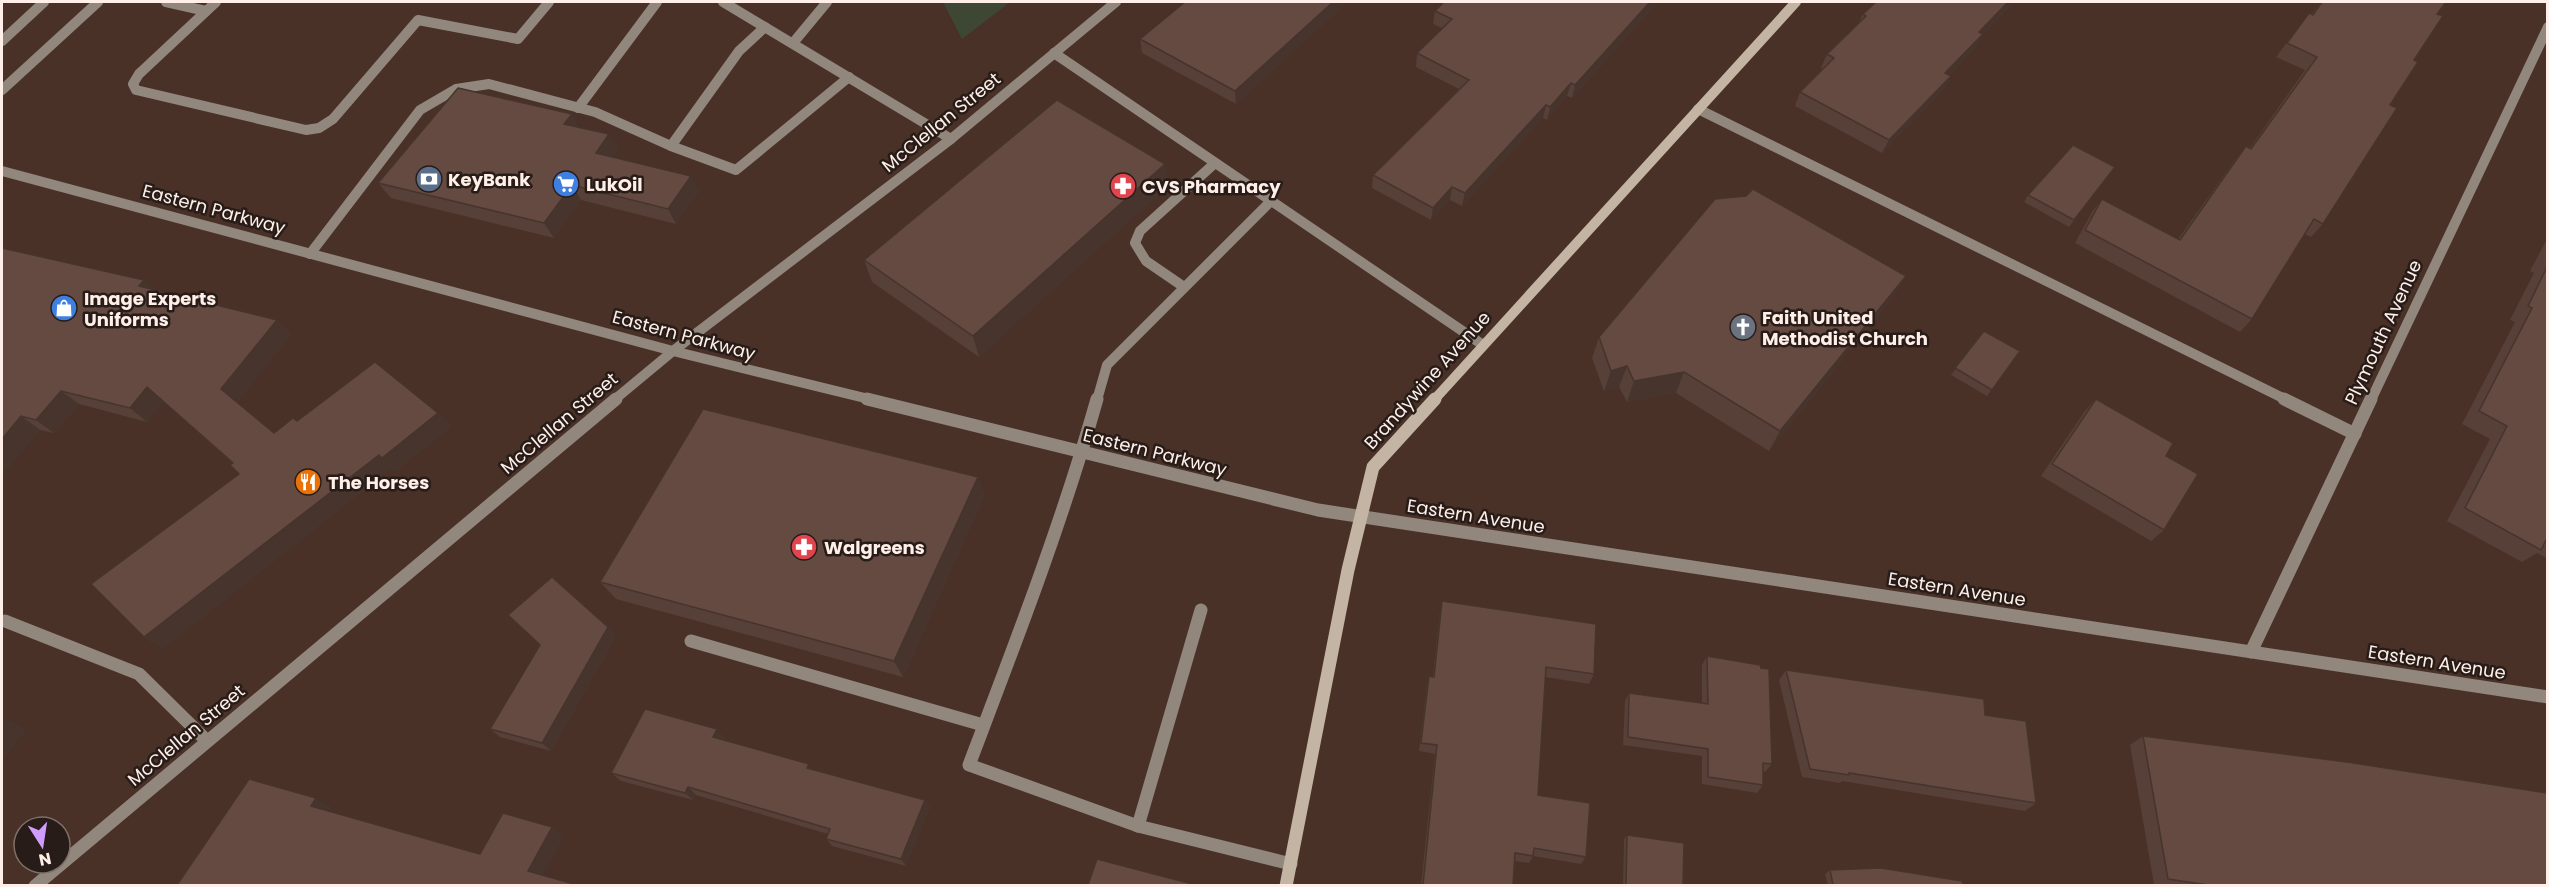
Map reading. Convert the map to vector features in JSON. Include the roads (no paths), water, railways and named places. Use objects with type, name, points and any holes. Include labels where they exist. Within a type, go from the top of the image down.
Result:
[{"type":"main road","name":"Brandywine Avenue","points":[[1286,885],[1372,467],[1796,2]]},
{"type":"street","points":[[2,41],[44,2]]},
{"type":"street","points":[[2,90],[98,2]]},
{"type":"street","points":[[166,2],[206,11]]},
{"type":"street","points":[[216,2],[139,74],[133,84],[136,90],[306,130],[319,128],[333,119],[418,20],[518,39],[549,2]]},
{"type":"street","points":[[578,108],[657,2]]},
{"type":"street","points":[[723,2],[951,139]]},
{"type":"street","points":[[793,44],[827,2]]},
{"type":"street","name":"McClellan Street","points":[[35,885],[673,351],[951,139],[1116,2]]},
{"type":"street","points":[[671,146],[738,51],[765,27]]},
{"type":"street","name":"Plymouth Avenue","points":[[2251,652],[2547,27]]},
{"type":"street","points":[[1054,53],[1483,345]]},
{"type":"street","points":[[310,254],[420,110],[456,89],[489,84],[595,112],[671,146],[736,170],[849,77]]},
{"type":"street","points":[[1698,109],[2355,434]]},
{"type":"street","points":[[1184,287],[1146,261],[1135,243],[1140,231],[1215,162]]},
{"type":"street","name":"Eastern Parkway","points":[[2,171],[673,351],[1318,510],[1360,517]]},
{"type":"street","points":[[1271,201],[1107,365],[1082,452],[969,765],[1138,826],[1291,864]]},
{"type":"street","name":"Eastern Avenue","points":[[1360,517],[2547,697]]},
{"type":"street","points":[[1138,826],[1201,610]]},
{"type":"street","points":[[5,621],[139,674],[207,741]]},
{"type":"street","points":[[691,641],[984,725]]},
{"type":"place","name":"KeyBank","points":[[429,179]]},
{"type":"place","name":"LukOil","points":[[566,184]]},
{"type":"place","name":"CVS Pharmacy","points":[[1123,186]]},
{"type":"place","name":"Image Experts Uniforms","points":[[64,308]]},
{"type":"place","name":"Faith United Methodist Church","points":[[1743,327]]},
{"type":"place","name":"The Horses","points":[[308,482]]},
{"type":"place","name":"Walgreens","points":[[804,547]]}]
